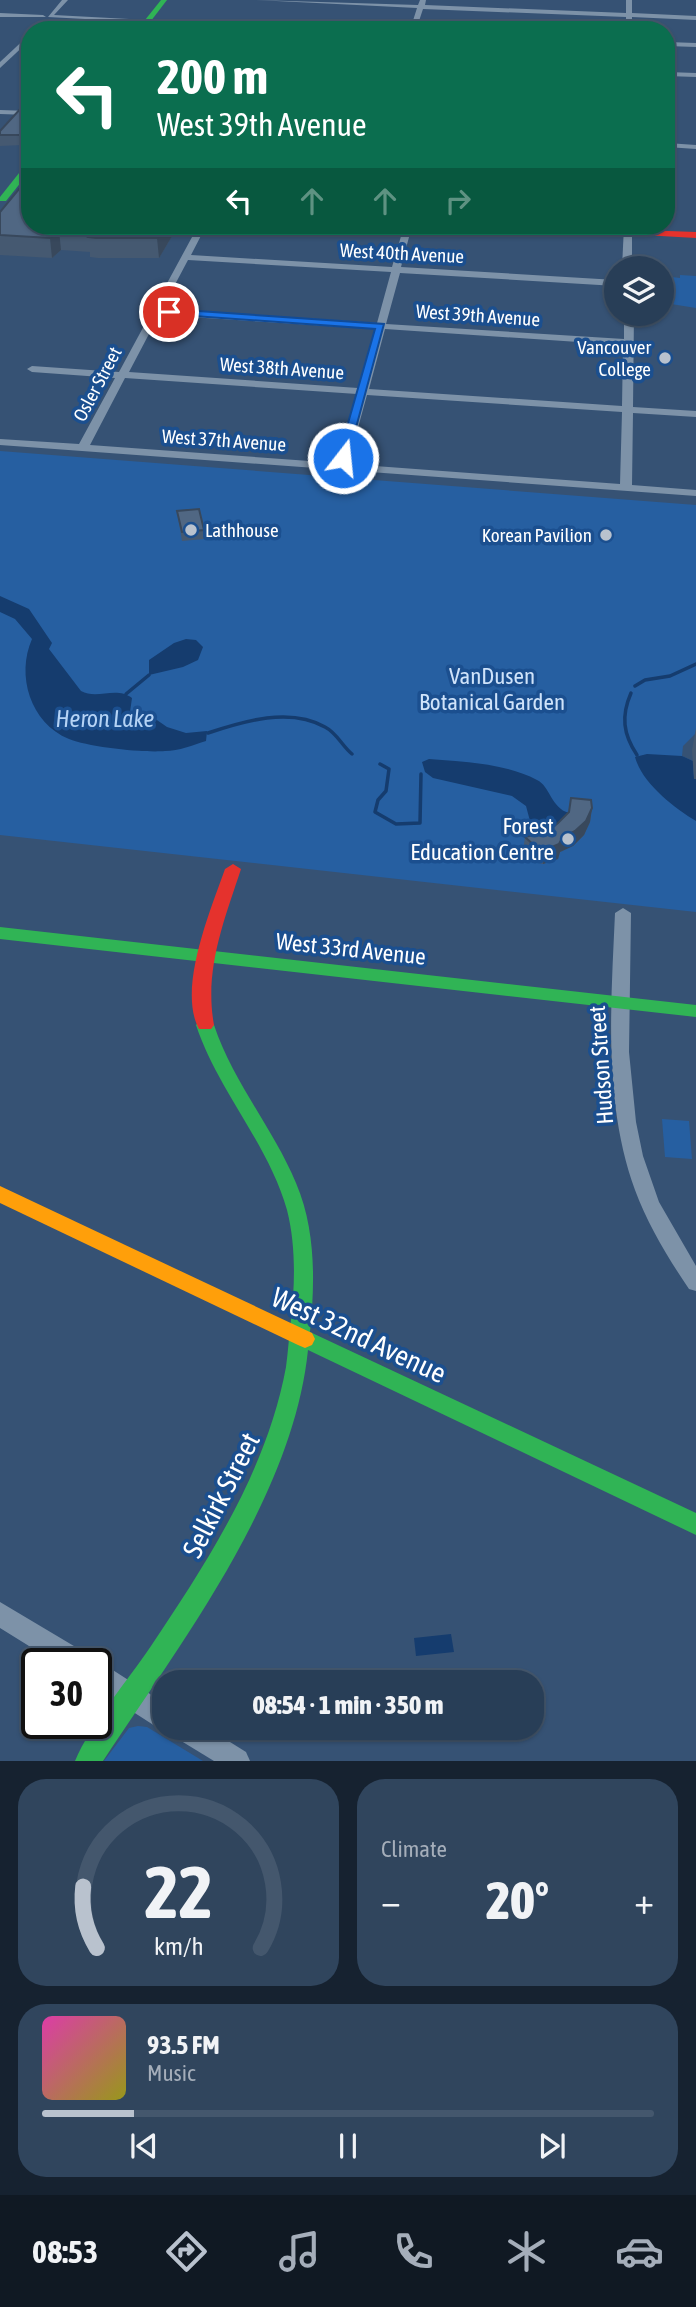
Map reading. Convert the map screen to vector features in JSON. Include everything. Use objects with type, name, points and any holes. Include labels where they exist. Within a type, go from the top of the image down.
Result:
[{"type":"street","points":[[47,19],[65,0]]},
{"type":"street","points":[[147,21],[164,0]]},
{"type":"street","points":[[259,0],[421,3],[696,18]]},
{"type":"street","points":[[629,0],[629,21]]},
{"type":"street","points":[[416,21],[421,3]]},
{"type":"street","points":[[0,15],[74,21]]},
{"type":"street","points":[[0,66],[21,42]]},
{"type":"street","points":[[675,45],[696,46]]},
{"type":"street","points":[[675,74],[696,75]]},
{"type":"street","points":[[0,112],[21,113]]},
{"type":"street","points":[[675,146],[696,147]]},
{"type":"street","points":[[8,197],[21,178]]},
{"type":"street","points":[[675,233],[696,235]]},
{"type":"street","name":"Osler Street","points":[[83,448],[197,235]]},
{"type":"street","points":[[342,467],[406,235]]},
{"type":"street","points":[[627,235],[627,256]]},
{"type":"street","name":"West 40th Avenue","points":[[185,257],[604,282]]},
{"type":"street","name":"West 39th Avenue","points":[[156,312],[629,342]]},
{"type":"street","points":[[626,488],[629,326]]},
{"type":"street","name":"West 38th Avenue","points":[[32,369],[696,414]]},
{"type":"street","name":"West 37th Avenue","points":[[0,442],[696,493]]},
{"type":"street","name":"Selkirk Street","points":[[88,1761],[205,1584],[251,1508],[269,1471],[287,1420],[301,1360],[304,1264],[296,1209],[281,1163],[228,1078],[201,1020],[200,989],[233,869]]},
{"type":"street","name":"Hudson Street","points":[[623,913],[623,1104],[644,1189],[668,1240],[694,1278]]},
{"type":"street","name":"West 33rd Avenue","points":[[0,933],[696,1012]]},
{"type":"street","name":"West 32nd Avenue","points":[[0,1194],[696,1524]]},
{"type":"street","points":[[0,1614],[54,1648]]},
{"type":"street","points":[[112,1684],[152,1709]]},
{"type":"street","points":[[203,1740],[237,1761]]},
{"type":"green space","points":[[680,275],[696,276],[696,308],[674,304],[674,277],[680,278]]},
{"type":"green space","name":"VanDusen Botanical Garden","points":[[0,451],[696,505],[696,733],[683,746],[682,756],[693,761],[696,779],[696,912],[0,835]]},
{"type":"green space","points":[[662,1119],[689,1121],[692,1159],[665,1157]]},
{"type":"green space","points":[[147,1727],[152,1730],[152,1740],[168,1740],[203,1761],[104,1761],[129,1728]]},
{"type":"water","name":"Heron Lake","points":[[0,596],[29,609],[52,643],[49,649],[81,691],[126,695],[132,698],[130,712],[141,719],[154,718],[167,727],[186,733],[207,731],[206,741],[175,750],[144,751],[89,745],[56,732],[36,710],[26,682],[27,653],[32,639],[15,619],[0,612]]},
{"type":"water","points":[[186,639],[196,640],[203,647],[198,660],[183,667],[149,675],[149,660],[174,643]]},
{"type":"water","points":[[647,754],[682,756],[693,761],[696,821],[669,802],[644,776],[635,757]]},
{"type":"water","points":[[429,759],[484,764],[525,774],[541,783],[558,807],[569,813],[554,833],[541,828],[526,836],[520,835],[519,830],[530,821],[526,806],[512,796],[433,778],[425,772],[422,762]]},
{"type":"water","points":[[451,1634],[454,1652],[416,1656],[414,1638]]},
{"type":"building","points":[[21,108],[21,135],[0,135],[0,131]]},
{"type":"building","points":[[21,189],[21,235],[53,235],[50,238],[0,235],[0,212]]},
{"type":"building","points":[[89,235],[159,235],[157,238],[88,237]]},
{"type":"building","points":[[199,509],[204,530],[182,532],[177,511]]},
{"type":"building","points":[[571,798],[591,800],[592,808],[586,821],[575,831],[562,838],[559,844],[545,850],[536,847],[525,837],[548,831],[558,823],[569,812]]},
{"type":"waterway","points":[[635,686],[645,680],[670,676],[696,664]]},
{"type":"waterway","points":[[126,694],[149,675]]},
{"type":"waterway","points":[[631,693],[625,725],[637,755]]},
{"type":"waterway","points":[[208,733],[267,718],[297,718],[311,721],[329,730],[352,754]]},
{"type":"waterway","points":[[380,764],[389,769],[386,791],[378,800],[375,812],[396,824],[420,823],[421,774]]},
{"type":"traffic: fast","points":[[147,21],[164,0]]},
{"type":"traffic: fast","points":[[3,199],[21,176]]},
{"type":"traffic: fast","points":[[0,933],[696,1011]]},
{"type":"traffic: fast","points":[[88,1761],[195,1600],[228,1545],[257,1488],[280,1429],[296,1368],[303,1303],[302,1244],[296,1209],[276,1160],[224,1072],[205,1025]]},
{"type":"traffic: fast","points":[[305,1339],[696,1524]]},
{"type":"traffic: slow","points":[[0,1194],[305,1339]]},
{"type":"traffic: jam","points":[[675,234],[696,235]]},
{"type":"traffic: jam","points":[[205,1025],[201,985],[203,966],[213,926],[233,869]]},
{"type":"place","name":"Vancouver College","points":[[665,358]]},
{"type":"place","name":"Lathhouse","points":[[191,530]]},
{"type":"place","name":"Korean Pavilion","points":[[606,535]]},
{"type":"place","name":"Forest Education Centre","points":[[568,839]]},
{"type":"route","points":[[169,312],[380,326],[343,458]]}]
